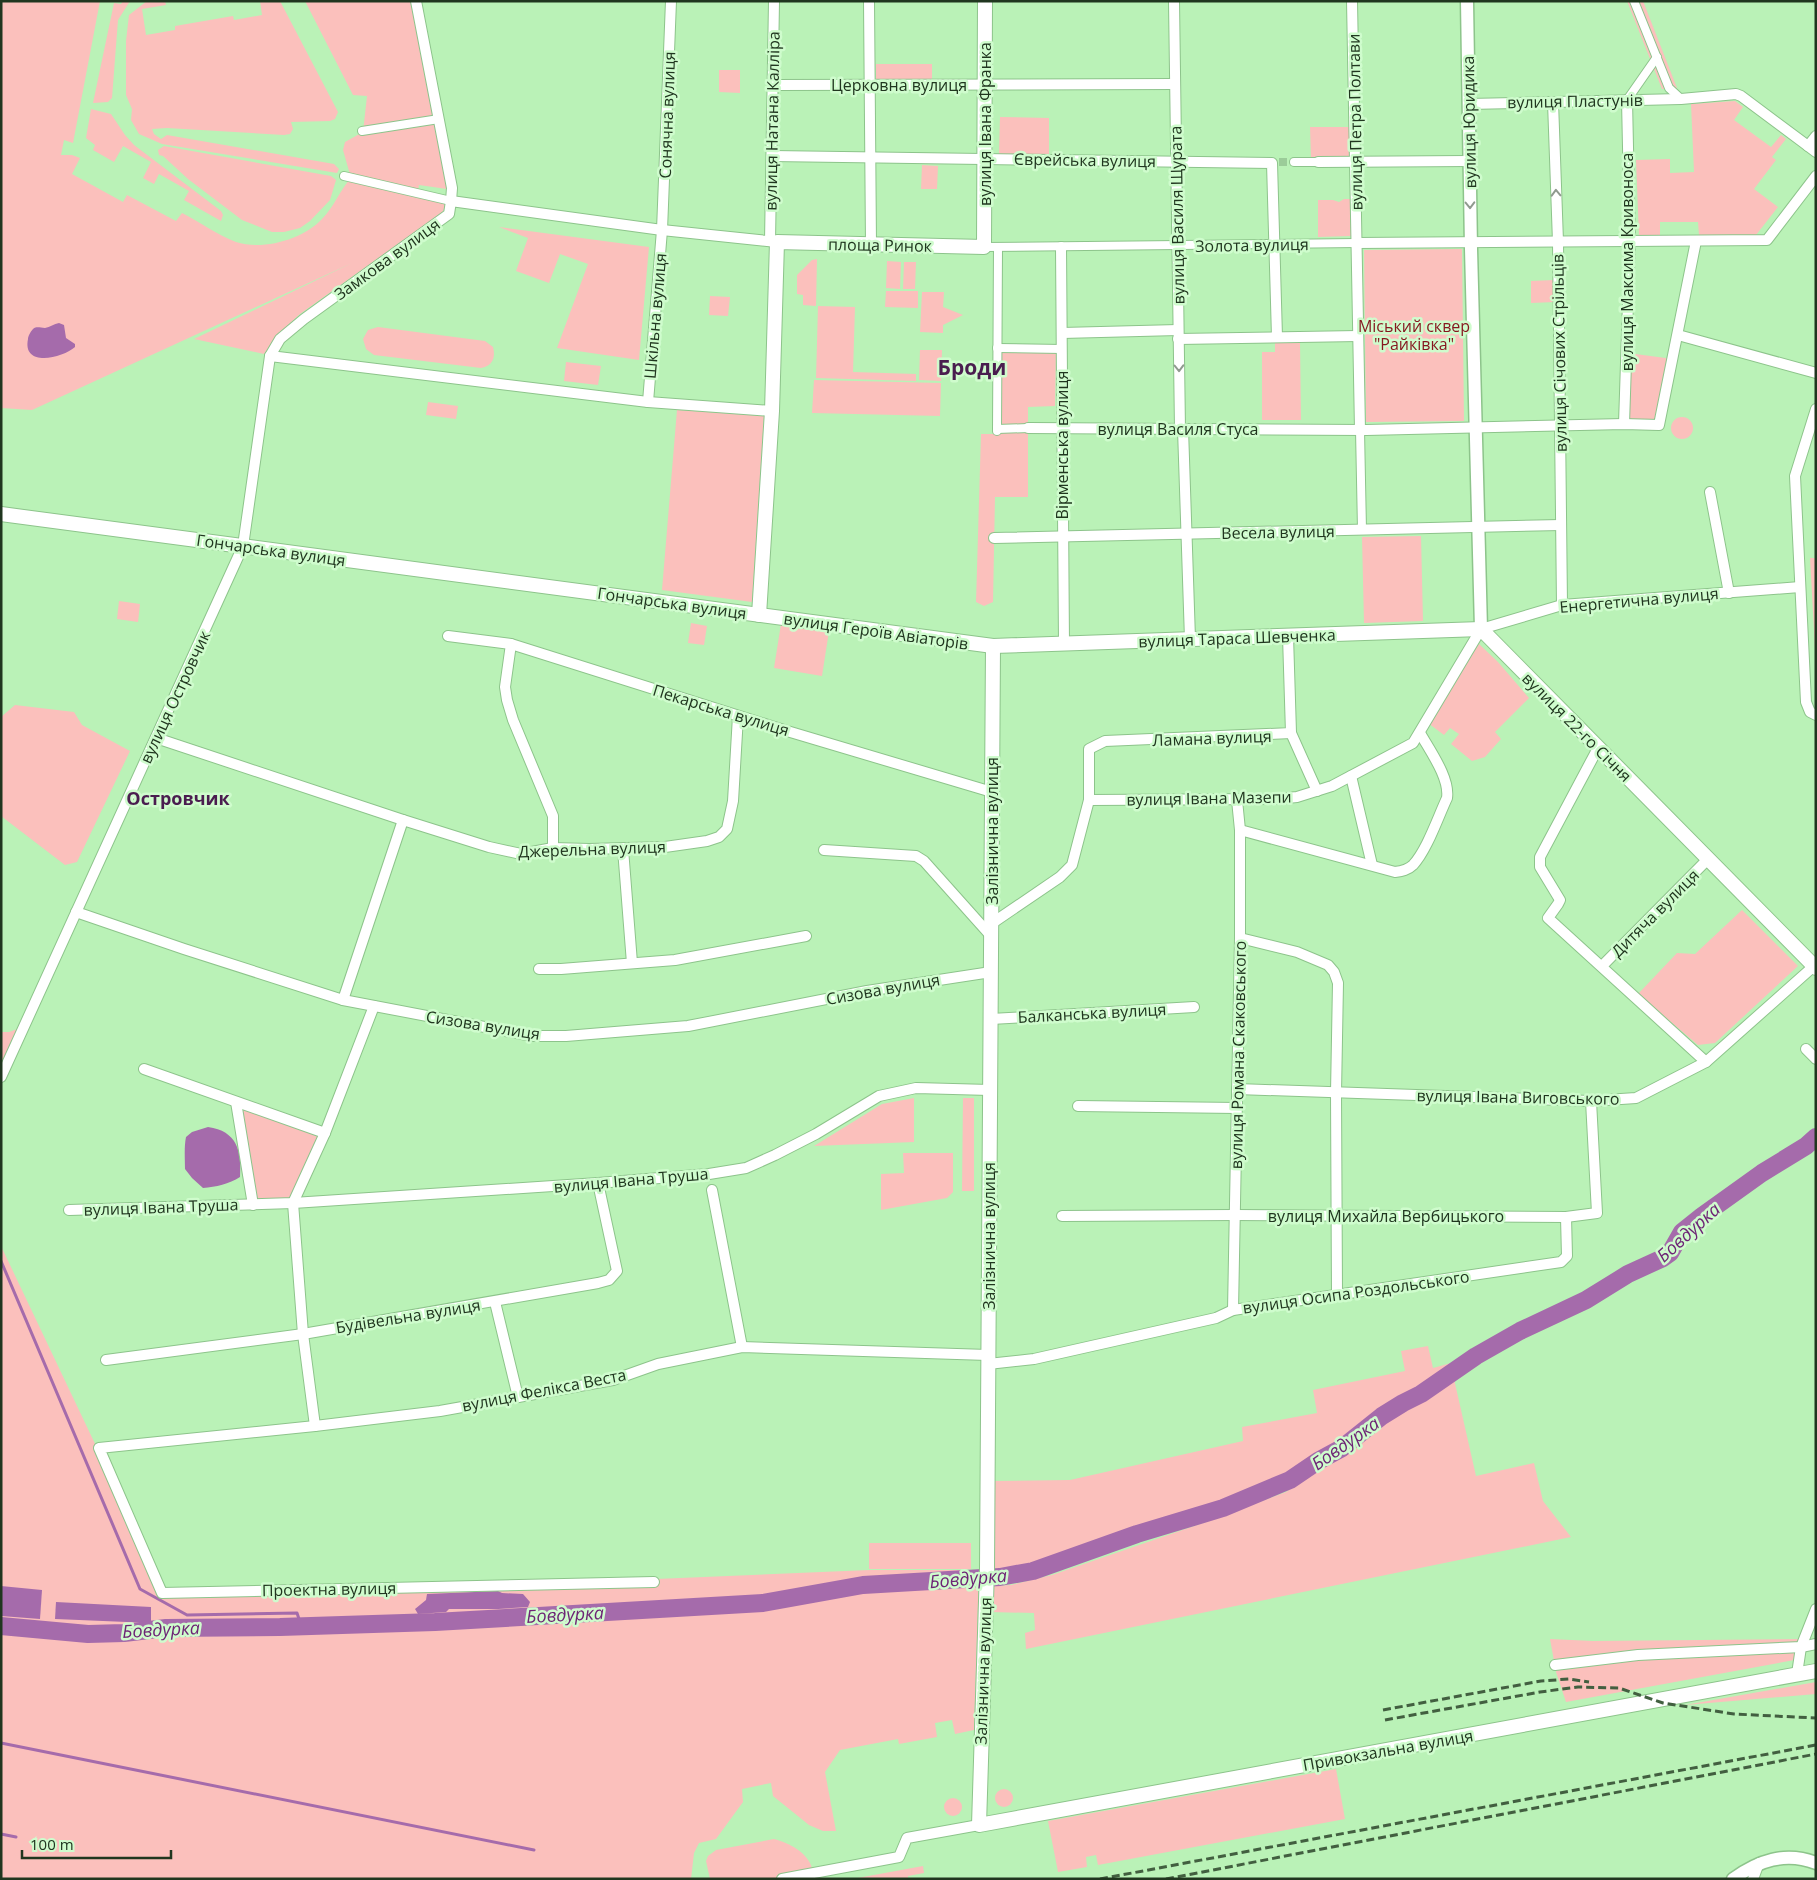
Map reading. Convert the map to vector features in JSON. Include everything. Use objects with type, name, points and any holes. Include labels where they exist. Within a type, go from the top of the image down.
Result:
[{"type":"main road","name":"вулиця Івана Франка","points":[[984,247],[985,1]]},
{"type":"main road","name":"площа Ринок","points":[[774,242],[984,247]]},
{"type":"main road","points":[[772,411],[774,242]]},
{"type":"main road","name":"Гончарська вулиця","points":[[1,514],[759,615],[772,411]]},
{"type":"main road","name":"вулиця Героїв Авіаторів","points":[[759,615],[993,646]]},
{"type":"main road","name":"вулиця Тараса Шевченка","points":[[993,646],[1481,629]]},
{"type":"main road","name":"вулиця 22-го Січня","points":[[1481,629],[1814,964]]},
{"type":"main road","name":"Залізнична вулиця","points":[[979,1825],[987,1569],[993,646]]},
{"type":"main road","name":"Привокзальна вулиця","points":[[979,1825],[1816,1671]]},
{"type":"street","points":[[344,176],[451,201],[452,188],[416,1]]},
{"type":"street","name":"Сонячна вулиця","points":[[662,230],[671,1]]},
{"type":"street","name":"вулиця Натана Калліра","points":[[774,1],[772,156],[774,242]]},
{"type":"street","points":[[869,1],[871,245]]},
{"type":"street","name":"вулиця Василя Щурата","points":[[1174,1],[1178,335],[1190,639]]},
{"type":"street","name":"вулиця Петра Полтави","points":[[1352,1],[1360,430]]},
{"type":"street","name":"вулиця Юридика","points":[[1467,1],[1475,428]]},
{"type":"street","points":[[1634,1],[1669,88],[1681,99]]},
{"type":"street","points":[[1627,100],[1657,57]]},
{"type":"street","name":"Церковна вулиця","points":[[773,85],[1175,84]]},
{"type":"street","name":"вулиця Пластунів","points":[[1468,104],[1681,99],[1736,94],[1812,149]]},
{"type":"street","name":"вулиця Максима Кривоноса","points":[[1624,424],[1630,241],[1627,100]]},
{"type":"street","name":"вулиця Січових Стрільців","points":[[1553,102],[1558,242],[1562,605]]},
{"type":"street","points":[[362,130],[439,118]]},
{"type":"street","points":[[1812,149],[1816,136]]},
{"type":"street","name":"Єврейська вулиця","points":[[772,156],[1276,162],[1274,244]]},
{"type":"street","points":[[1294,162],[1469,161]]},
{"type":"street","points":[[1357,244],[1768,240],[1816,176]]},
{"type":"street","name":"Замкова вулиця","points":[[270,356],[280,339],[297,325],[449,214],[451,201],[662,230]]},
{"type":"street","name":"площа Ринок","points":[[662,230],[774,242]]},
{"type":"street","name":"Шкільна вулиця","points":[[648,402],[662,230]]},
{"type":"street","points":[[1696,241],[1678,335],[1816,373]]},
{"type":"street","points":[[1274,244],[1277,337]]},
{"type":"street","name":"Золота вулиця","points":[[984,247],[1357,244]]},
{"type":"street","name":"Вірменська вулиця","points":[[1061,247],[1064,644]]},
{"type":"street","points":[[998,248],[997,348],[1062,349]]},
{"type":"street","points":[[1062,333],[1277,337],[1358,336]]},
{"type":"street","name":"вулиця Василя Стуса","points":[[997,348],[997,430],[1062,428],[1360,430],[1560,425],[1659,425],[1678,335]]},
{"type":"street","points":[[270,356],[648,402],[772,411]]},
{"type":"street","name":"вулиця Островчик","points":[[1,1077],[243,546],[270,356]]},
{"type":"street","points":[[1816,409],[1795,476],[1806,702],[1810,712],[1816,715]]},
{"type":"street","points":[[1475,428],[1481,629]]},
{"type":"street","points":[[1360,430],[1362,530]]},
{"type":"street","points":[[1710,492],[1729,593]]},
{"type":"street","name":"Весела вулиця","points":[[994,538],[1561,526]]},
{"type":"street","name":"Енергетична вулиця","points":[[1481,629],[1562,605],[1800,588]]},
{"type":"street","name":"вулиця Івана Мазепи","points":[[1088,800],[1277,799],[1297,797],[1317,791],[1351,776],[1413,743],[1481,629]]},
{"type":"street","name":"Пекарська вулиця","points":[[448,636],[511,644],[738,716],[992,792]]},
{"type":"street","name":"Ламана вулиця","points":[[1088,800],[1089,748],[1105,742],[1292,733],[1288,636]]},
{"type":"street","points":[[511,644],[505,687],[507,700],[513,720],[553,816],[554,848]]},
{"type":"street","name":"Джерельна вулиця","points":[[156,738],[403,820],[521,854],[554,848],[665,847],[707,841],[719,837],[727,829],[733,801],[738,716]]},
{"type":"street","points":[[1292,733],[1317,791]]},
{"type":"street","points":[[1240,830],[1395,872],[1405,871],[1412,866],[1421,854],[1447,798],[1448,788],[1446,780],[1420,734]]},
{"type":"street","name":"Дитяча вулиця","points":[[1598,748],[1540,857],[1540,867],[1560,900],[1548,918],[1706,1062]]},
{"type":"street","points":[[1351,776],[1372,865]]},
{"type":"street","points":[[824,850],[916,856],[924,861],[991,930],[1060,877],[1072,865],[1088,800]]},
{"type":"street","name":"вулиця Романа Скаковського","points":[[1233,1310],[1240,938],[1240,830],[1237,800]]},
{"type":"street","points":[[342,1000],[403,820]]},
{"type":"street","points":[[623,848],[632,963]]},
{"type":"street","name":"Дитяча вулиця","points":[[1602,966],[1708,859]]},
{"type":"street","name":"Сизова вулиця","points":[[76,912],[342,1000],[532,1036],[566,1036],[688,1026],[867,991],[991,972]]},
{"type":"street","points":[[539,969],[675,960],[806,936]]},
{"type":"street","points":[[1240,938],[1297,952],[1328,965],[1334,972],[1338,983],[1336,1092],[1337,1294]]},
{"type":"street","name":"вулиця Івана Виговського","points":[[1237,1090],[1591,1100],[1636,1098],[1706,1062],[1814,964]]},
{"type":"street","points":[[315,1426],[303,1334],[293,1203],[324,1133],[374,1006]]},
{"type":"street","name":"Балканська вулиця","points":[[990,1019],[1194,1007]]},
{"type":"street","points":[[1806,1049],[1816,1059]]},
{"type":"street","points":[[144,1069],[324,1133]]},
{"type":"street","name":"вулиця Івана Труша","points":[[69,1210],[293,1203],[709,1174],[746,1168],[775,1156],[879,1096],[916,1088],[990,1090]]},
{"type":"street","name":"вулиця Михайла Вербицького","points":[[1062,1216],[1336,1215],[1566,1217],[1597,1213],[1591,1100]]},
{"type":"street","name":"вулиця Івана Труша","points":[[236,1102],[253,1204]]},
{"type":"street","points":[[1078,1106],[1237,1108]]},
{"type":"street","name":"Будівельна вулиця","points":[[106,1360],[303,1334],[495,1302],[609,1280],[617,1271],[598,1183]]},
{"type":"street","points":[[712,1190],[742,1347]]},
{"type":"street","name":"вулиця Осипа Роздольського","points":[[988,1359],[1034,1359],[1216,1318],[1233,1310],[1561,1262],[1567,1256],[1566,1217]]},
{"type":"street","points":[[495,1302],[518,1398]]},
{"type":"street","name":"вулиця Фелікса Веста","points":[[99,1448],[440,1411],[613,1380],[658,1364],[742,1347],[988,1359]]},
{"type":"street","name":"Проектна вулиця","points":[[99,1448],[162,1593],[654,1582]]},
{"type":"street","points":[[1797,1674],[1801,1647],[1816,1609]]},
{"type":"street","points":[[1555,1664],[1638,1655],[1801,1647],[1816,1644]]},
{"type":"street","points":[[782,1879],[899,1857],[907,1838],[979,1825]]},
{"type":"street","points":[[1733,1879],[1760,1863],[1786,1857],[1816,1863]]},
{"type":"street","points":[[1753,1879],[1760,1863]]},
{"type":"green space","points":[[1,1],[100,1],[73,143],[64,140],[61,155],[72,155],[80,158],[72,174],[123,202],[127,195],[176,221],[182,213],[236,242],[258,245],[270,244],[294,237],[305,232],[322,219],[351,178],[343,150],[345,142],[363,132],[367,96],[353,95],[305,1],[411,1],[447,189],[419,185],[417,197],[445,204],[443,212],[300,314],[276,336],[264,354],[194,339],[352,263],[32,410],[1,408]]},
{"type":"green space","points":[[123,1],[130,1],[118,20],[112,98],[108,102],[93,103],[114,3],[121,4]]},
{"type":"green space","points":[[147,1],[165,1],[166,5],[142,9],[146,35],[175,30],[175,26],[233,16],[234,20],[262,15],[260,1],[280,1],[338,112],[335,119],[330,121],[291,122],[293,129],[290,134],[284,135],[167,128],[152,129],[154,134],[161,139],[167,135],[334,164],[339,169],[337,173],[162,144],[139,134],[131,120],[132,109],[126,95],[126,41],[129,15]]},
{"type":"green space","points":[[1627,1],[1643,1],[1677,88],[1662,89]]},
{"type":"green space","points":[[876,64],[932,64],[932,82],[876,83]]},
{"type":"green space","points":[[719,70],[740,70],[740,93],[719,92]]},
{"type":"green space","points":[[1735,101],[1743,107],[1734,120],[1771,147],[1781,135],[1786,139],[1772,157],[1776,160],[1754,189],[1778,207],[1756,235],[1699,235],[1698,222],[1660,222],[1660,236],[1639,236],[1636,160],[1670,159],[1670,173],[1694,172],[1691,104]]},
{"type":"green space","points":[[91,109],[111,114],[134,145],[221,211],[223,215],[221,221],[184,200],[189,191],[159,174],[154,184],[143,178],[151,162],[123,146],[114,162],[93,150],[95,145],[86,138]]},
{"type":"green space","points":[[1000,117],[1049,118],[1049,154],[999,154]]},
{"type":"green space","points":[[1310,127],[1352,127],[1353,159],[1311,159]]},
{"type":"green space","points":[[164,146],[331,176],[336,180],[330,200],[310,221],[300,228],[284,232],[272,232],[242,220],[188,179],[163,156],[159,155],[158,150]]},
{"type":"green space","points":[[922,165],[938,166],[937,189],[921,189]]},
{"type":"green space","points":[[1344,199],[1350,199],[1351,236],[1318,237],[1318,200],[1339,202]]},
{"type":"green space","points":[[499,227],[649,247],[639,360],[557,348],[588,264],[560,254],[549,283],[516,271],[528,238]]},
{"type":"green space","name":"Міський сквер \"Райківка\"","points":[[1462,249],[1464,421],[1366,422],[1364,250]]},
{"type":"green space","points":[[817,259],[816,306],[803,305],[803,295],[797,294],[797,275],[812,260]]},
{"type":"green space","points":[[887,261],[901,262],[900,289],[886,288]]},
{"type":"green space","points":[[904,262],[916,262],[915,289],[903,289]]},
{"type":"green space","points":[[1554,280],[1555,302],[1531,303],[1531,281]]},
{"type":"green space","points":[[886,291],[918,291],[918,308],[885,307]]},
{"type":"green space","points":[[922,292],[944,292],[943,307],[963,315],[943,325],[943,333],[920,332]]},
{"type":"green space","points":[[710,296],[730,297],[728,316],[709,315]]},
{"type":"green space","points":[[818,306],[855,307],[853,372],[916,374],[916,381],[816,378]]},
{"type":"green space","points":[[378,327],[485,341],[493,347],[493,358],[488,365],[481,368],[374,355],[366,349],[363,339],[368,330]]},
{"type":"green space","points":[[1275,342],[1300,342],[1301,420],[1262,420],[1262,352],[1275,352]]},
{"type":"green space","points":[[997,348],[1056,349],[1055,406],[1028,407],[1028,497],[995,497],[993,602],[984,606],[976,602],[981,434],[996,434]]},
{"type":"green space","points":[[920,350],[942,350],[941,381],[919,380]]},
{"type":"green space","points":[[1628,353],[1673,359],[1659,425],[1624,424]]},
{"type":"green space","points":[[566,362],[601,366],[598,385],[564,381]]},
{"type":"green space","points":[[814,380],[941,383],[940,416],[812,413]]},
{"type":"green space","points":[[428,402],[458,406],[456,419],[426,415]]},
{"type":"green space","points":[[677,410],[764,416],[752,602],[662,590]]},
{"type":"green space","points":[[1682,417],[1690,420],[1693,428],[1690,436],[1682,439],[1674,436],[1671,428],[1674,420]]},
{"type":"green space","points":[[1421,536],[1423,621],[1364,623],[1362,537]]},
{"type":"green space","points":[[1810,558],[1816,558],[1816,666]]},
{"type":"green space","points":[[119,601],[140,604],[138,622],[117,619]]},
{"type":"green space","points":[[691,623],[707,626],[704,645],[688,643]]},
{"type":"green space","points":[[781,624],[829,631],[822,676],[774,668]]},
{"type":"green space","points":[[1479,644],[1498,662],[1529,698],[1495,732],[1501,739],[1485,757],[1472,761],[1451,744],[1459,734],[1450,728],[1444,735],[1428,723]]},
{"type":"green space","points":[[15,705],[74,712],[82,725],[130,751],[77,862],[65,865],[1,816],[1,717]]},
{"type":"green space","points":[[1742,910],[1798,966],[1715,1043],[1698,1045],[1638,994],[1677,953],[1695,954]]},
{"type":"green space","points":[[20,1028],[1,1070],[1,1032],[9,1032]]},
{"type":"green space","points":[[914,1098],[914,1142],[814,1146],[882,1104]]},
{"type":"green space","points":[[963,1098],[974,1098],[974,1191],[962,1191]]},
{"type":"green space","points":[[240,1106],[320,1135],[290,1201],[256,1202]]},
{"type":"green space","points":[[1816,1133],[1816,1142],[1807,1149],[1703,1218],[1685,1234],[1673,1255],[1619,1282],[1588,1303],[1521,1333],[1397,1412],[1355,1446],[1330,1459],[1284,1490],[1243,1507],[1111,1550],[1051,1573],[1010,1583],[990,1584],[992,1481],[1070,1480],[1243,1441],[1242,1427],[1317,1413],[1313,1390],[1405,1371],[1401,1351],[1428,1346],[1433,1368],[1462,1360],[1518,1325],[1584,1297],[1626,1271],[1667,1251],[1680,1230],[1708,1207],[1798,1148]]},
{"type":"green space","points":[[903,1153],[953,1153],[953,1192],[947,1198],[881,1210],[881,1174],[904,1173]]},
{"type":"green space","points":[[1,1246],[97,1448],[161,1595],[657,1587],[656,1579],[869,1570],[979,1570],[974,1730],[955,1734],[952,1720],[935,1723],[937,1737],[899,1744],[898,1739],[840,1750],[825,1772],[836,1831],[823,1831],[809,1825],[773,1796],[771,1783],[742,1789],[743,1802],[716,1839],[699,1843],[694,1853],[691,1879],[1,1879]]},
{"type":"green space","points":[[1454,1379],[1476,1476],[1534,1463],[1543,1501],[1571,1537],[1026,1649],[1025,1633],[1035,1630],[1034,1613],[990,1612],[991,1586],[1011,1585],[1052,1575],[1286,1492],[1322,1467],[1356,1447],[1397,1413]]},
{"type":"green space","points":[[869,1543],[971,1543],[971,1569],[869,1569]]},
{"type":"green space","points":[[1550,1639],[1593,1641],[1804,1639],[1800,1659],[1566,1702],[1556,1672]]},
{"type":"green space","points":[[1816,1682],[1816,1694],[1685,1705]]},
{"type":"green space","points":[[1336,1769],[1345,1819],[1098,1865],[1096,1855],[1086,1857],[1087,1867],[1058,1872],[1048,1821]]},
{"type":"green space","points":[[1004,1789],[1010,1792],[1013,1798],[1010,1804],[1004,1807],[998,1804],[995,1798],[998,1792]]},
{"type":"green space","points":[[953,1798],[959,1801],[962,1807],[959,1813],[953,1816],[947,1813],[944,1807],[947,1801]]},
{"type":"green space","points":[[774,1839],[797,1849],[810,1862],[812,1868],[782,1879],[710,1879],[706,1861],[708,1856],[716,1850]]},
{"type":"green space","points":[[923,1866],[924,1873],[908,1876],[908,1879],[852,1879]]},
{"type":"shaded area","points":[[59,323],[64,325],[66,338],[75,344],[75,347],[53,357],[37,357],[31,354],[28,348],[28,339],[33,329],[37,327],[45,328]]},
{"type":"shaded area","points":[[208,1127],[226,1133],[236,1144],[240,1159],[240,1177],[222,1185],[203,1188],[185,1169],[185,1145],[186,1137],[192,1132]]},
{"type":"shaded area","points":[[1,1586],[42,1590],[40,1619],[1,1616]]},
{"type":"shaded area","points":[[498,1591],[502,1593],[523,1594],[530,1602],[528,1607],[449,1609],[446,1612],[418,1614],[415,1609],[426,1600],[427,1594]]},
{"type":"shaded area","points":[[56,1602],[151,1607],[151,1623],[55,1619]]},
{"type":"waterway","name":"Бовдурка","points":[[1,1626],[88,1634],[124,1633],[166,1628],[280,1627],[435,1622],[763,1603],[863,1585],[1000,1577],[1033,1571],[1137,1534],[1223,1508],[1290,1480],[1318,1461],[1342,1448],[1382,1416],[1421,1394],[1476,1356],[1520,1331],[1586,1300],[1628,1274],[1663,1258],[1670,1253],[1682,1232],[1702,1216],[1762,1173],[1806,1146],[1816,1137]]},
{"type":"waterway","points":[[1,1261],[140,1589],[187,1615],[297,1613],[301,1625]]},
{"type":"waterway","points":[[1,1743],[534,1850]]},
{"type":"waterway","points":[[1,1834],[16,1837]]},
{"type":"tunnel","points":[[1279,162],[1294,162]]},
{"type":"railway","points":[[1383,1710],[1541,1681],[1569,1679],[1589,1682]]},
{"type":"railway","points":[[1385,1720],[1578,1687],[1619,1688],[1663,1703],[1734,1714],[1816,1718]]},
{"type":"railway","points":[[1100,1879],[1816,1745]]},
{"type":"railway","points":[[1166,1879],[1816,1754]]},
{"type":"district","name":"Броди","points":[[972,367]]},
{"type":"district","name":"Островчик","points":[[178,798]]}]
